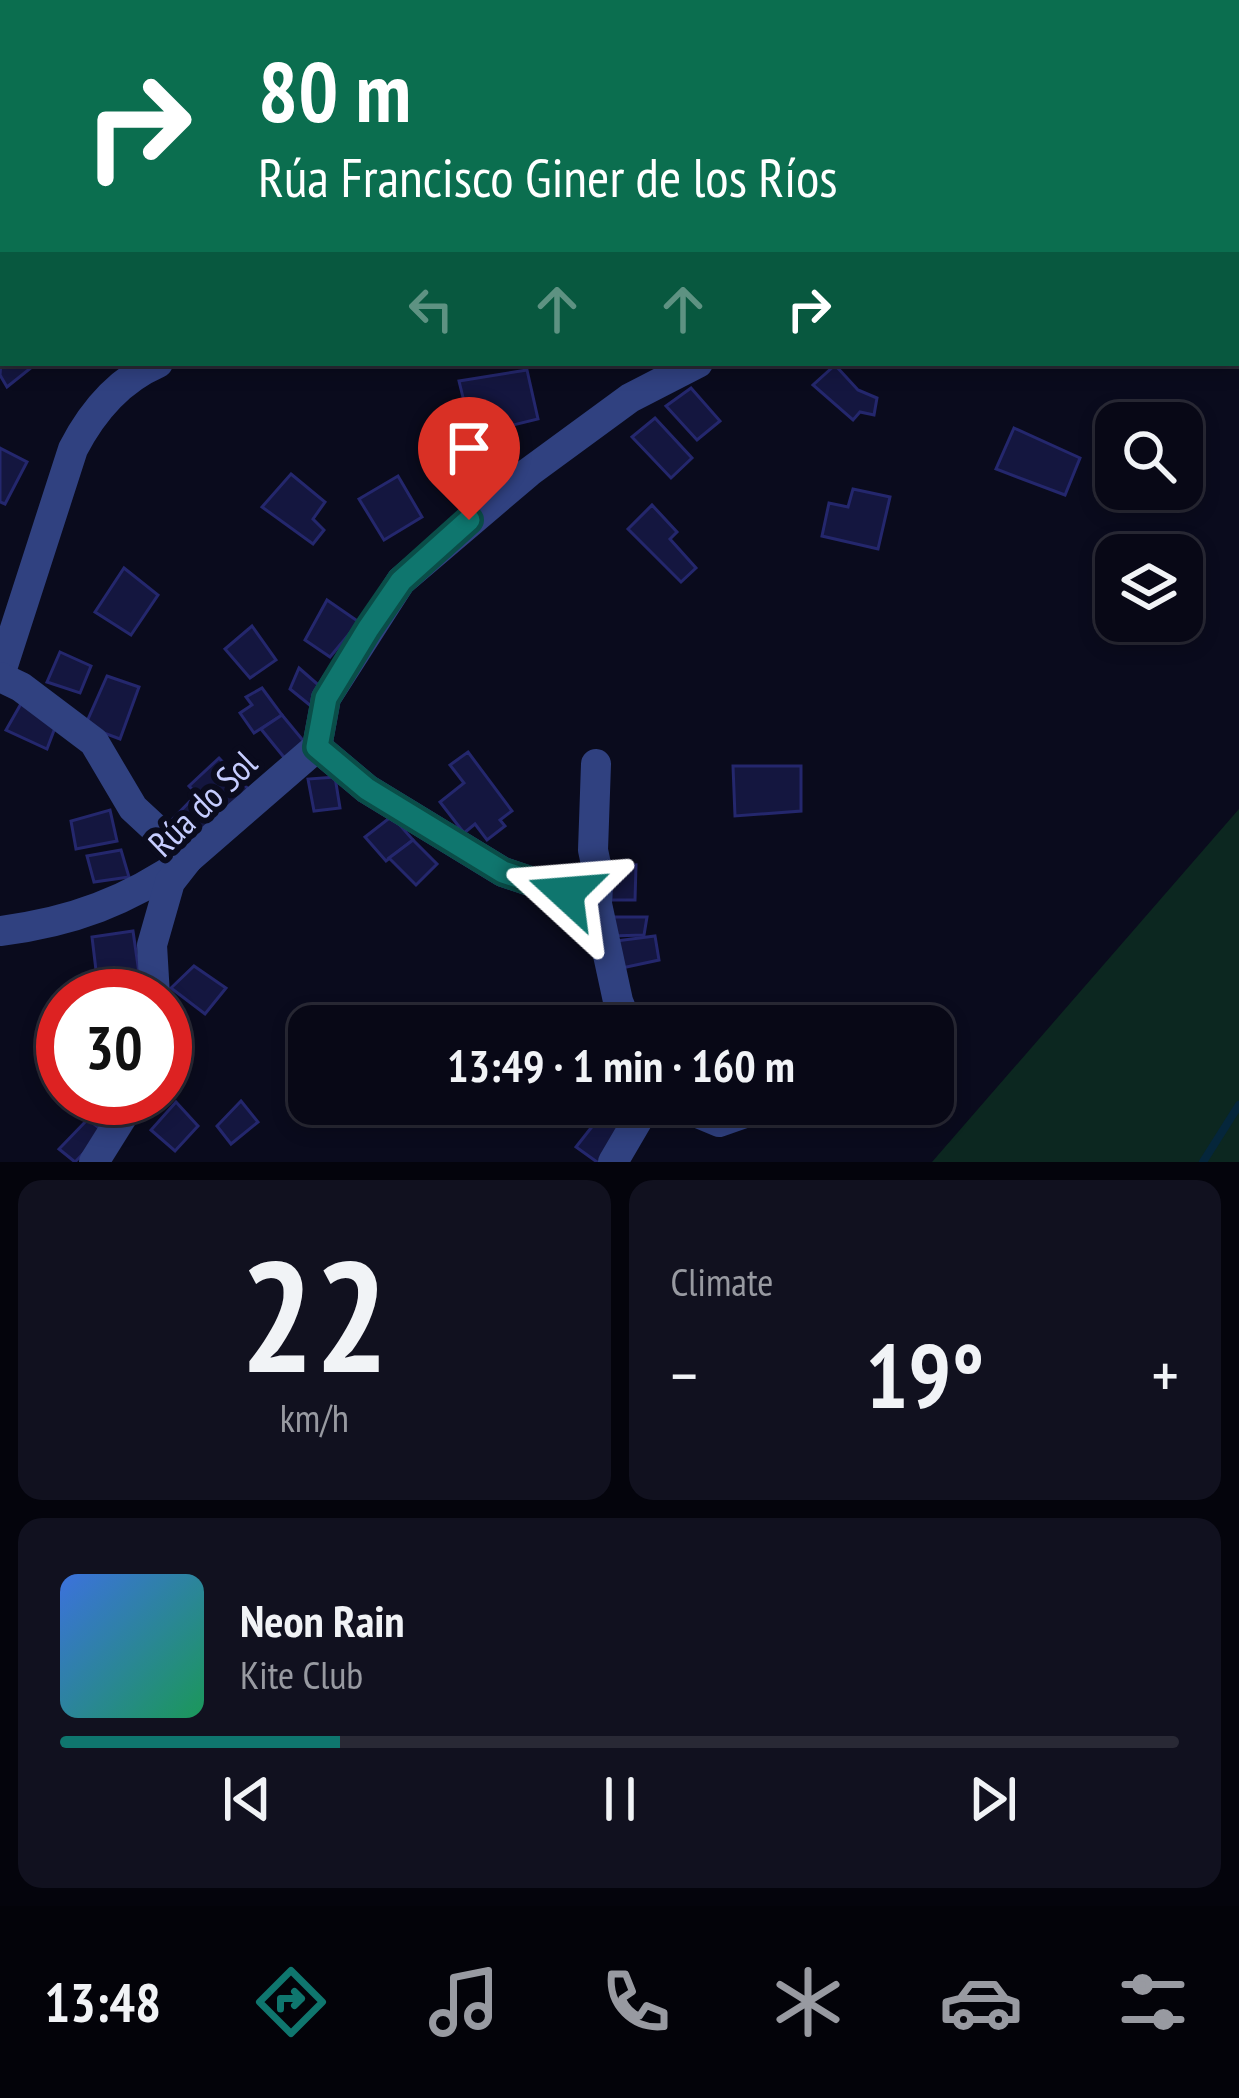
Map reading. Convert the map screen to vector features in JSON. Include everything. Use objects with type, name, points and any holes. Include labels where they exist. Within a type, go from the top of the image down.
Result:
[{"type":"street","points":[[0,931],[42,926],[94,910],[142,891],[188,859],[133,808],[94,742],[21,687],[2,665],[73,449],[87,422],[123,385],[153,366]]},
{"type":"street","points":[[597,904],[503,872],[367,789],[317,747],[326,698],[401,581],[511,487],[613,410],[693,366]]},
{"type":"street","name":"Rúa do Sol","points":[[153,969],[152,945],[170,882],[188,859],[317,747]]},
{"type":"street","points":[[596,764],[592,850],[598,874],[597,904],[620,1005]]},
{"type":"street","points":[[94,1162],[117,1125]]},
{"type":"street","points":[[613,1162],[634,1125]]},
{"type":"green space","points":[[1239,809],[1239,1162],[932,1162]]},
{"type":"building","points":[[1,366],[33,366],[7,387]]},
{"type":"building","points":[[836,366],[858,390],[877,398],[874,415],[860,412],[853,420],[813,385]]},
{"type":"building","points":[[527,370],[538,419],[505,427],[502,418],[470,426],[459,381]]},
{"type":"building","points":[[691,388],[720,421],[697,440],[666,406]]},
{"type":"building","points":[[655,418],[692,458],[671,478],[632,437]]},
{"type":"building","points":[[1014,428],[1080,458],[1065,495],[996,469]]},
{"type":"building","points":[[0,448],[27,462],[5,504],[0,502]]},
{"type":"building","points":[[291,474],[325,502],[313,519],[324,530],[313,544],[262,507]]},
{"type":"building","points":[[398,476],[422,517],[384,540],[359,499]]},
{"type":"building","points":[[853,489],[890,497],[878,549],[822,536],[829,503],[848,507]]},
{"type":"building","points":[[652,505],[677,532],[670,539],[696,568],[681,582],[628,529]]},
{"type":"building","points":[[124,568],[158,595],[131,635],[95,612]]},
{"type":"building","points":[[327,600],[359,622],[330,657],[305,640]]},
{"type":"building","points":[[252,626],[276,660],[250,678],[225,649]]},
{"type":"building","points":[[60,652],[91,666],[80,693],[47,682]]},
{"type":"building","points":[[299,668],[323,689],[311,706],[290,689]]},
{"type":"building","points":[[107,676],[139,687],[120,739],[85,726]]},
{"type":"building","points":[[262,688],[282,715],[254,733],[240,713],[252,705],[246,697]]},
{"type":"building","points":[[22,702],[56,725],[47,749],[6,730]]},
{"type":"building","points":[[282,715],[306,744],[287,761],[261,729]]},
{"type":"building","points":[[468,752],[512,811],[500,820],[505,826],[487,840],[475,824],[464,833],[440,802],[464,783],[450,765]]},
{"type":"building","points":[[219,758],[251,792],[221,819],[189,786]]},
{"type":"building","points":[[733,766],[801,766],[801,811],[735,816]]},
{"type":"building","points":[[335,777],[340,808],[314,811],[308,779]]},
{"type":"building","points":[[195,796],[221,819],[192,848],[163,829]]},
{"type":"building","points":[[110,810],[117,841],[76,849],[71,821]]},
{"type":"building","points":[[392,816],[413,840],[386,861],[365,837]]},
{"type":"building","points":[[413,840],[437,864],[416,885],[389,858]]},
{"type":"building","points":[[121,850],[129,877],[94,882],[87,856]]},
{"type":"building","points":[[636,865],[635,900],[611,900],[612,867]]},
{"type":"building","points":[[609,917],[647,917],[644,935],[611,936]]},
{"type":"building","points":[[133,931],[138,969],[96,969],[92,937]]},
{"type":"building","points":[[655,936],[659,960],[622,968],[616,941]]},
{"type":"building","points":[[194,966],[226,988],[205,1014],[192,1004]]},
{"type":"building","points":[[241,1101],[258,1122],[231,1144],[217,1126]]},
{"type":"building","points":[[192,1119],[198,1126],[175,1151],[151,1130],[155,1125],[192,1125]]},
{"type":"building","points":[[82,1125],[95,1125],[104,1132],[75,1162],[59,1149]]},
{"type":"building","points":[[593,1125],[615,1125],[626,1134],[605,1162],[597,1162],[576,1147]]},
{"type":"waterway","points":[[1203,1162],[1239,1105]]},
{"type":"route","points":[[469,520],[401,581],[368,629],[326,698],[317,747],[367,789],[503,872],[566,893]]}]
